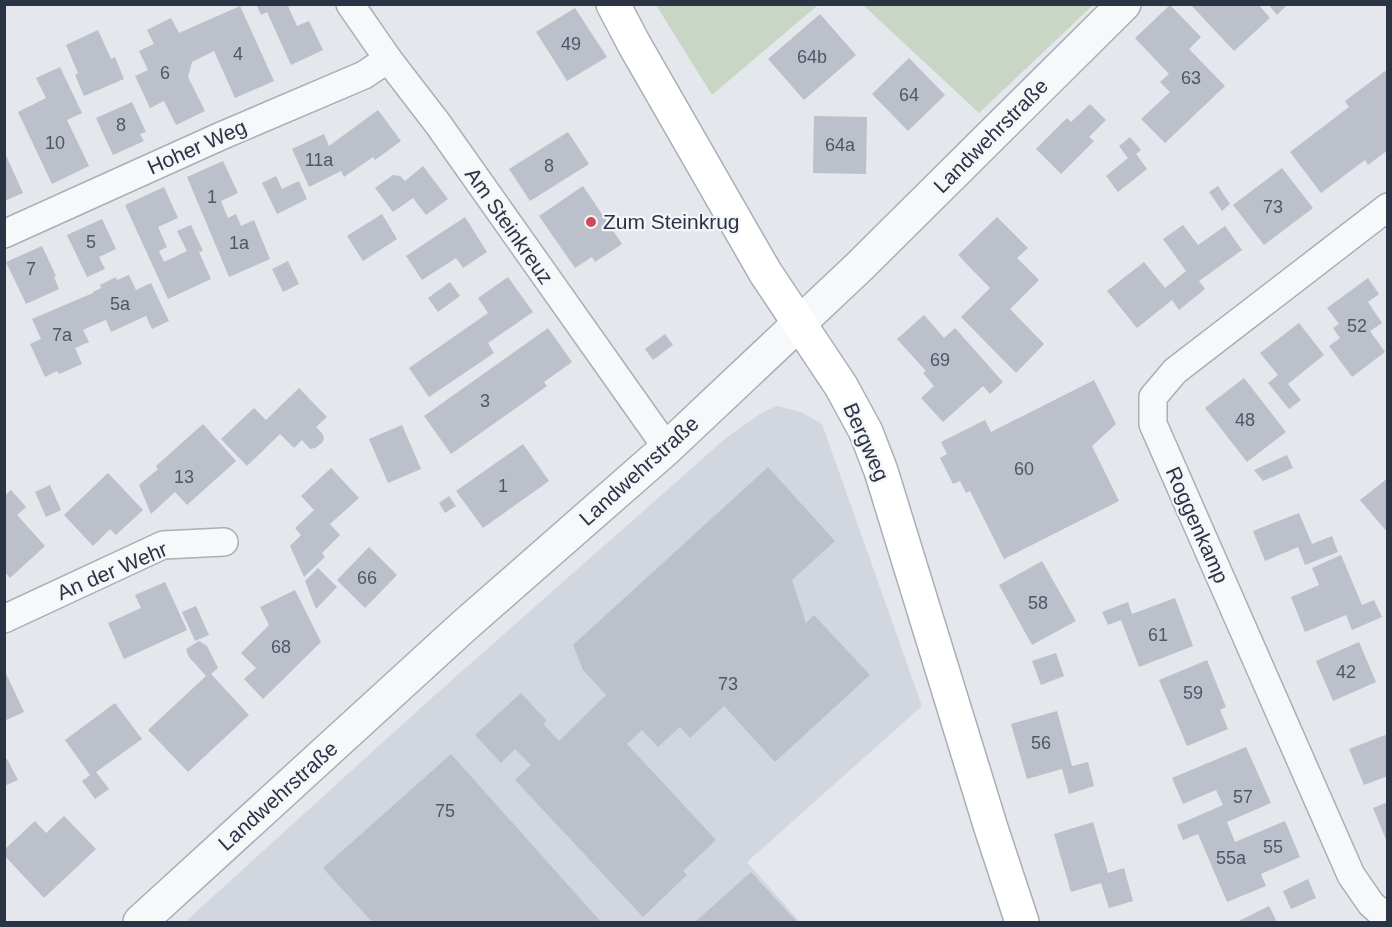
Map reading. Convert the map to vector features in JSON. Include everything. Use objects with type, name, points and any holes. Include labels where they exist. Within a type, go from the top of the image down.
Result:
[{"type":"main road","name":"Bergweg","points":[[613,4],[765,272],[841,386],[866,432],[881,471],[1022,922]]},
{"type":"street","name":"Am Steinkreuz","points":[[350,4],[667,448]]},
{"type":"street","name":"Landwehrstraße","points":[[140,922],[465,625],[667,448],[924,203],[1124,4]]},
{"type":"street","name":"Hoher Weg","points":[[4,234],[211,140],[364,75],[388,59]]},
{"type":"street","name":"Roggenkamp","points":[[1388,207],[1175,371],[1154,397],[1153,424],[1351,874],[1371,904],[1388,919]]},
{"type":"street","name":"An der Wehr","points":[[4,619],[163,545],[224,542]]},
{"type":"shaded area","points":[[777,406],[801,412],[822,424],[922,706],[747,862],[800,922],[185,922],[426,703],[726,438],[763,412]]},
{"type":"green space","points":[[656,5],[818,5],[712,95]]},
{"type":"green space","points":[[863,5],[1093,5],[979,113]]},
{"type":"building","points":[[256,4],[287,4],[297,26],[309,21],[323,50],[291,65],[267,12],[261,15]]},
{"type":"building","points":[[1190,4],[1258,4],[1270,18],[1234,51]]},
{"type":"building","points":[[1268,4],[1288,4],[1277,15]]},
{"type":"building","points":[[1170,5],[1201,37],[1189,49],[1225,86],[1165,143],[1141,119],[1170,92],[1160,82],[1169,74],[1135,38]]},
{"type":"building","points":[[240,6],[274,81],[235,98],[214,51],[192,62],[188,77],[205,111],[176,125],[164,101],[150,108],[135,76],[148,70],[139,51],[154,44],[147,30],[171,18],[179,33]]},
{"type":"building","points":[[575,8],[607,57],[567,81],[536,32]]},
{"type":"building","points":[[820,14],[856,55],[804,100],[768,59]]},
{"type":"building","points":[[98,30],[111,59],[115,57],[124,79],[84,96],[75,75],[78,73],[66,45]]},
{"type":"building","points":[[909,58],[945,95],[908,131],[872,94]]},
{"type":"building","points":[[60,67],[82,113],[67,120],[89,166],[52,184],[18,112],[46,98],[36,78]]},
{"type":"building","points":[[1385,71],[1388,75],[1388,150],[1368,165],[1365,160],[1321,193],[1290,152],[1349,107],[1345,101]]},
{"type":"building","points":[[132,102],[146,132],[140,134],[144,141],[113,155],[96,118]]},
{"type":"building","points":[[1090,104],[1106,120],[1089,137],[1094,141],[1061,174],[1036,149],[1067,118],[1071,122]]},
{"type":"building","points":[[378,110],[401,141],[375,160],[373,157],[344,177],[341,171],[309,187],[292,149],[324,134],[329,146]]},
{"type":"building","points":[[814,116],[867,117],[866,174],[813,173]]},
{"type":"building","points":[[568,132],[589,164],[530,201],[509,169]]},
{"type":"building","points":[[1130,137],[1141,150],[1136,154],[1147,169],[1118,192],[1106,176],[1128,158],[1119,146]]},
{"type":"building","points":[[4,151],[23,193],[4,201]]},
{"type":"building","points":[[223,161],[238,193],[221,201],[228,218],[236,214],[241,226],[254,220],[270,259],[229,277],[187,177]]},
{"type":"building","points":[[423,166],[448,199],[426,215],[413,198],[393,212],[375,188],[393,175],[400,176],[405,181]]},
{"type":"building","points":[[1282,168],[1313,208],[1264,245],[1233,205]]},
{"type":"building","points":[[276,176],[282,189],[299,181],[307,199],[277,214],[262,183]]},
{"type":"building","points":[[583,186],[622,244],[595,262],[592,257],[575,268],[539,216]]},
{"type":"building","points":[[1218,186],[1230,204],[1222,211],[1209,192]]},
{"type":"building","points":[[164,187],[178,218],[158,227],[167,247],[159,251],[164,262],[187,251],[177,231],[191,225],[203,251],[199,252],[211,279],[168,299],[125,205]]},
{"type":"building","points":[[382,214],[397,239],[363,261],[347,236]]},
{"type":"building","points":[[465,217],[487,252],[463,268],[456,258],[422,280],[406,256]]},
{"type":"building","points":[[997,217],[1028,248],[1017,258],[1039,280],[1010,309],[1044,344],[1016,373],[961,317],[990,288],[958,255]]},
{"type":"building","points":[[102,219],[116,249],[99,257],[105,269],[87,277],[67,235]]},
{"type":"building","points":[[1183,225],[1198,245],[1225,226],[1242,250],[1199,281],[1205,289],[1179,310],[1172,300],[1137,328],[1107,291],[1144,262],[1165,288],[1186,271],[1163,239]]},
{"type":"building","points":[[42,246],[56,276],[54,277],[59,289],[26,304],[6,262]]},
{"type":"building","points":[[288,261],[299,284],[283,292],[272,269]]},
{"type":"building","points":[[129,275],[136,290],[151,283],[169,321],[152,329],[146,316],[111,332],[106,320],[96,324],[83,330],[89,342],[75,348],[82,364],[59,374],[57,371],[45,377],[30,344],[41,339],[32,319],[93,293],[101,288],[100,285],[116,277],[117,280]]},
{"type":"building","points":[[508,277],[533,312],[488,343],[494,353],[429,397],[409,368],[488,313],[478,298]]},
{"type":"building","points":[[1368,278],[1379,294],[1368,302],[1382,323],[1370,331],[1385,352],[1352,377],[1329,346],[1340,338],[1333,328],[1339,324],[1327,308]]},
{"type":"building","points":[[450,282],[460,296],[438,312],[428,298]]},
{"type":"building","points":[[924,315],[944,338],[955,328],[1003,382],[990,394],[983,386],[943,422],[921,398],[934,386],[923,373],[926,371],[897,339]]},
{"type":"building","points":[[1299,323],[1324,355],[1288,384],[1301,400],[1289,409],[1268,383],[1278,375],[1260,353]]},
{"type":"building","points":[[548,328],[572,362],[544,382],[547,386],[451,454],[424,416]]},
{"type":"building","points":[[665,334],[673,345],[653,360],[645,349]]},
{"type":"building","points":[[1244,378],[1286,432],[1247,462],[1205,408]]},
{"type":"building","points":[[1094,380],[1116,424],[1092,446],[1119,501],[1004,559],[970,491],[966,493],[960,481],[953,484],[940,458],[947,454],[941,442],[985,420],[991,432]]},
{"type":"building","points":[[299,388],[327,417],[316,427],[324,438],[322,443],[310,449],[302,440],[294,448],[280,434],[247,466],[221,439],[254,408],[266,420]]},
{"type":"building","points":[[203,424],[236,461],[187,505],[175,492],[151,514],[139,485],[158,469],[156,466]]},
{"type":"building","points":[[402,425],[421,469],[388,483],[369,439]]},
{"type":"building","points":[[523,444],[549,481],[483,528],[456,491]]},
{"type":"building","points":[[1287,455],[1293,468],[1263,481],[1254,470]]},
{"type":"building","points":[[768,467],[835,541],[792,580],[806,623],[814,615],[870,675],[775,762],[724,706],[690,738],[680,727],[658,747],[642,730],[627,744],[716,840],[683,871],[687,875],[643,917],[515,780],[531,765],[515,749],[501,763],[475,735],[521,693],[546,720],[544,725],[559,741],[606,695],[583,670],[573,645]]},
{"type":"building","points":[[331,468],[359,498],[330,524],[340,535],[322,553],[325,557],[304,577],[290,546],[301,535],[295,528],[314,510],[301,496]]},
{"type":"building","points":[[108,473],[143,510],[116,535],[110,529],[93,546],[64,515]]},
{"type":"building","points":[[1388,478],[1388,533],[1360,500]]},
{"type":"building","points":[[50,485],[61,510],[46,517],[35,492]]},
{"type":"building","points":[[11,490],[26,507],[17,515],[45,546],[10,578],[4,571],[4,496]]},
{"type":"building","points":[[449,496],[456,506],[445,513],[439,503]]},
{"type":"building","points":[[1299,513],[1312,544],[1332,536],[1338,552],[1305,565],[1298,547],[1265,561],[1253,531]]},
{"type":"building","points":[[369,547],[397,575],[365,608],[337,580]]},
{"type":"building","points":[[1341,555],[1362,605],[1374,600],[1382,617],[1352,630],[1346,615],[1305,632],[1291,597],[1319,585],[1312,568]]},
{"type":"building","points":[[1042,561],[1076,621],[1032,645],[999,585]]},
{"type":"building","points":[[318,568],[337,587],[316,609],[305,581]]},
{"type":"building","points":[[165,582],[187,630],[124,659],[108,623],[141,608],[135,595]]},
{"type":"building","points":[[295,590],[321,642],[263,699],[244,679],[256,668],[241,653],[269,625],[260,607]]},
{"type":"building","points":[[1175,598],[1193,646],[1139,667],[1121,620],[1108,625],[1102,612],[1128,602],[1132,614]]},
{"type":"building","points":[[196,606],[209,635],[195,641],[182,612]]},
{"type":"building","points":[[199,641],[207,646],[218,668],[211,674],[249,715],[188,772],[148,730],[206,676],[189,657],[186,649]]},
{"type":"building","points":[[1359,642],[1376,682],[1333,701],[1316,661]]},
{"type":"building","points":[[1056,653],[1064,676],[1041,685],[1032,661]]},
{"type":"building","points":[[1207,660],[1226,707],[1220,710],[1228,729],[1187,746],[1159,680]]},
{"type":"building","points":[[4,669],[24,712],[4,721]]},
{"type":"building","points":[[115,703],[142,739],[96,772],[109,789],[95,799],[82,781],[90,775],[65,740]]},
{"type":"building","points":[[1057,711],[1072,766],[1088,762],[1094,786],[1069,794],[1062,769],[1027,779],[1011,724]]},
{"type":"building","points":[[1385,735],[1388,741],[1388,776],[1364,785],[1349,749]]},
{"type":"building","points":[[1246,747],[1271,803],[1227,822],[1235,842],[1285,821],[1300,857],[1261,874],[1266,886],[1227,902],[1198,834],[1183,840],[1177,825],[1223,805],[1216,790],[1183,804],[1172,778]]},
{"type":"building","points":[[451,754],[601,922],[372,922],[323,868]]},
{"type":"building","points":[[7,759],[18,780],[4,786],[4,760]]},
{"type":"building","points":[[1388,802],[1388,842],[1387,842],[1373,808]]},
{"type":"building","points":[[64,816],[96,849],[44,898],[4,855],[4,850],[35,821],[46,833]]},
{"type":"building","points":[[1093,822],[1108,873],[1124,868],[1133,901],[1109,908],[1101,883],[1071,892],[1054,834]]},
{"type":"building","points":[[751,872],[797,922],[695,922]]},
{"type":"building","points":[[1308,879],[1316,898],[1291,909],[1283,891]]},
{"type":"building","points":[[1269,906],[1277,922],[1239,922],[1239,921]]},
{"type":"place","name":"Zum Steinkrug","points":[[591,222]]}]
